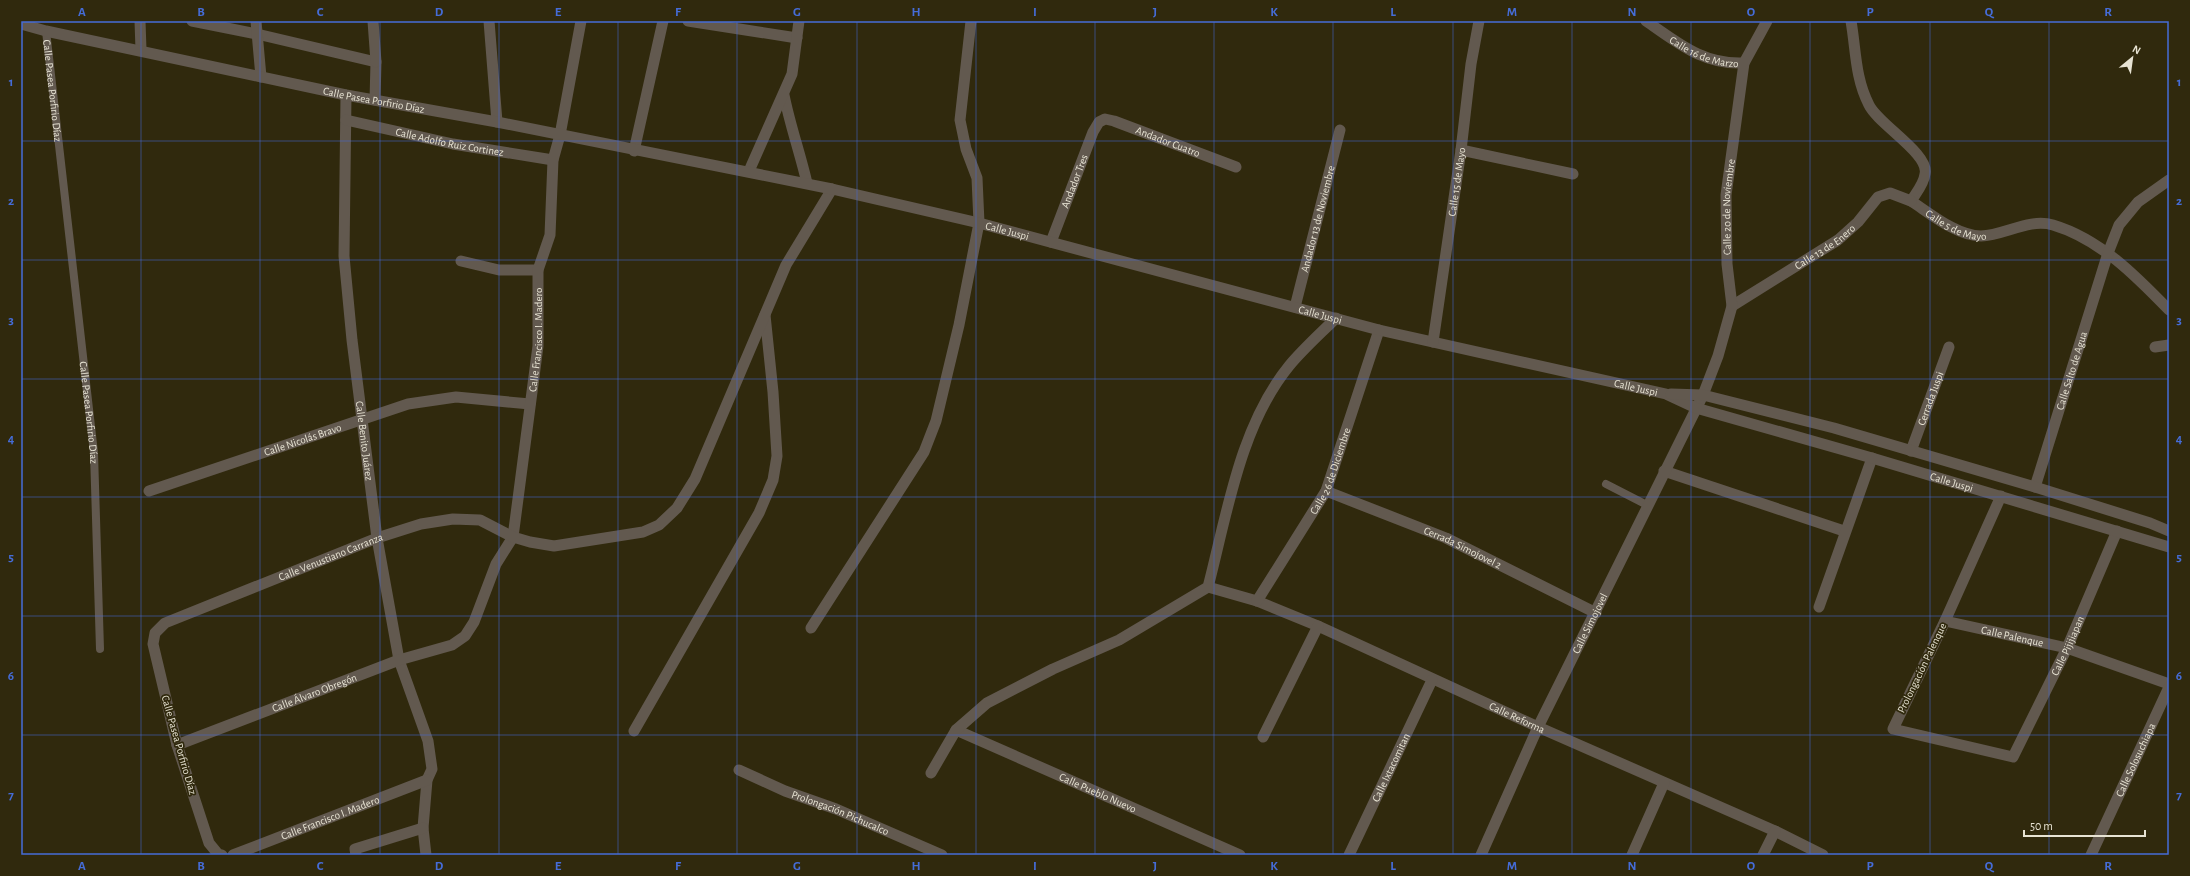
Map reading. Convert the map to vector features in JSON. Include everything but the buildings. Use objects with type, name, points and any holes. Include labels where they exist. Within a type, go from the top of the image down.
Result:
[{"type":"street","points":[[140,21],[141,50]]},
{"type":"street","points":[[192,21],[257,34],[376,62]]},
{"type":"street","points":[[256,21],[261,77]]},
{"type":"street","points":[[373,21],[376,62],[375,100]]},
{"type":"street","points":[[489,21],[497,122]]},
{"type":"street","name":"Calle Francisco I. Madero","points":[[452,644],[465,636],[474,622],[496,564],[513,537],[538,346],[538,270],[550,235],[553,160],[560,135],[581,21]]},
{"type":"street","points":[[634,150],[663,21]]},
{"type":"street","points":[[688,21],[797,38]]},
{"type":"street","points":[[748,171],[784,95],[792,74],[799,21]]},
{"type":"street","points":[[812,628],[924,452],[936,422],[959,325],[979,223],[977,178],[966,149],[960,120],[971,21]]},
{"type":"street","name":"Calle 15 de Mayo","points":[[1433,342],[1461,150],[1471,64],[1479,21]]},
{"type":"street","name":"Calle 16 de Marzo","points":[[1646,21],[1697,55],[1733,64],[1744,63]]},
{"type":"street","name":"Calle 20 de Noviembre","points":[[1703,395],[1718,356],[1732,306],[1727,264],[1726,195],[1744,63],[1767,21]]},
{"type":"street","name":"Calle 5 de Mayo","points":[[1851,21],[1858,77],[1869,105],[1877,118],[1924,162],[1926,173],[1911,202],[1939,220],[1965,233],[1981,236],[2031,224],[2052,225],[2082,238],[2108,254],[2143,283],[2169,310]]},
{"type":"street","points":[[21,24],[46,31]]},
{"type":"street","name":"Calle Pasea Porfirio Díaz","points":[[46,31],[141,50],[346,95],[497,122],[634,150],[748,171]]},
{"type":"street","name":"Calle Benito Juárez","points":[[346,95],[344,256],[377,538],[400,660],[428,741],[432,769],[427,780],[423,828],[426,855]]},
{"type":"street","points":[[784,95],[790,126],[800,155],[807,183]]},
{"type":"street","name":"Calle Adolfo Ruiz Cortinez","points":[[346,120],[453,144],[553,160]]},
{"type":"street","name":"Andador Cuatro","points":[[1099,122],[1105,120],[1114,121],[1236,166]]},
{"type":"street","name":"Andador Tres","points":[[1051,242],[1093,132],[1099,122]]},
{"type":"street","name":"Andador 13 de Noviembre","points":[[1295,307],[1340,130]]},
{"type":"street","points":[[1461,150],[1573,174]]},
{"type":"street","name":"Calle Juspi","points":[[748,171],[832,188],[979,223],[1379,330],[1666,394],[1703,395],[1911,451],[2035,487],[2150,523],[2169,531]]},
{"type":"street","points":[[2108,254],[2120,224],[2138,202],[2169,180]]},
{"type":"street","name":"Calle Venustiano Carranza","points":[[155,633],[164,623],[377,538],[421,524],[453,519],[480,520],[513,537],[530,542],[554,546],[643,532],[659,525],[677,508],[695,479],[786,265],[832,188]]},
{"type":"street","name":"Calle 13 de Enero","points":[[1732,306],[1838,240],[1858,222],[1878,197],[1890,193],[1911,202]]},
{"type":"street","name":"Calle Salto de Agua","points":[[2035,487],[2108,254]]},
{"type":"street","points":[[461,261],[499,270],[538,270]]},
{"type":"street","points":[[634,731],[748,533],[773,480],[777,456],[773,392],[765,312]]},
{"type":"street","points":[[931,773],[956,730],[987,703],[1053,669],[1119,640],[1208,587],[1251,430],[1268,397],[1288,367],[1336,318]]},
{"type":"street","name":"Calle 26 de Diciembre","points":[[1257,601],[1326,492],[1379,330]]},
{"type":"street","points":[[2155,347],[2169,345]]},
{"type":"street","name":"Cerrada Juspi","points":[[1911,451],[1949,347]]},
{"type":"street","name":"Calle Juspi","points":[[1666,394],[1696,408],[1872,458],[2169,547]]},
{"type":"street","name":"Calle Simojovel","points":[[1481,855],[1538,727],[1596,613],[1664,471],[1703,395]]},
{"type":"street","name":"Calle Nicolás Bravo","points":[[149,492],[408,404],[456,397],[530,404]]},
{"type":"street","points":[[1819,607],[1844,531],[1872,458]]},
{"type":"street","points":[[1664,471],[1844,531]]},
{"type":"street","name":"Cerrada Simojovel 2","points":[[1326,492],[1446,538],[1596,613]]},
{"type":"street","name":"Prolongación Palenque","points":[[2001,496],[1945,621],[1894,729],[2013,757]]},
{"type":"street","name":"Calle Pijijiapan","points":[[2013,757],[2066,648],[2117,531]]},
{"type":"street","name":"Calle Reforma","points":[[1208,587],[1257,601],[1318,626],[1432,680],[1775,831],[1824,855]]},
{"type":"street","name":"Calle Palenque","points":[[1945,621],[2066,648],[2169,685]]},
{"type":"street","points":[[1263,737],[1318,626]]},
{"type":"street","name":"Calle Pasea Porfirio Díaz","points":[[155,633],[153,644],[177,745],[209,843],[220,854]]},
{"type":"street","name":"Calle Álvaro Obregón","points":[[177,745],[400,660],[452,644]]},
{"type":"street","name":"Calle Ixtacomitan","points":[[1349,855],[1432,680]]},
{"type":"street","name":"Calle Solosuchiapa","points":[[2091,855],[2169,685]]},
{"type":"street","name":"Calle Pueblo Nuevo","points":[[956,730],[1240,855]]},
{"type":"street","name":"Prolongación Pichucalco","points":[[739,770],[785,791],[836,808],[942,855]]},
{"type":"street","name":"Calle Francisco I. Madero","points":[[233,855],[427,780]]},
{"type":"street","points":[[1632,855],[1664,783]]},
{"type":"street","points":[[356,855],[355,849],[423,828]]},
{"type":"street","points":[[1763,855],[1775,831]]},
{"type":"lane","name":"Calle Pasea Porfirio Díaz","points":[[46,31],[94,452],[100,649]]},
{"type":"lane","points":[[1606,484],[1647,506]]}]
